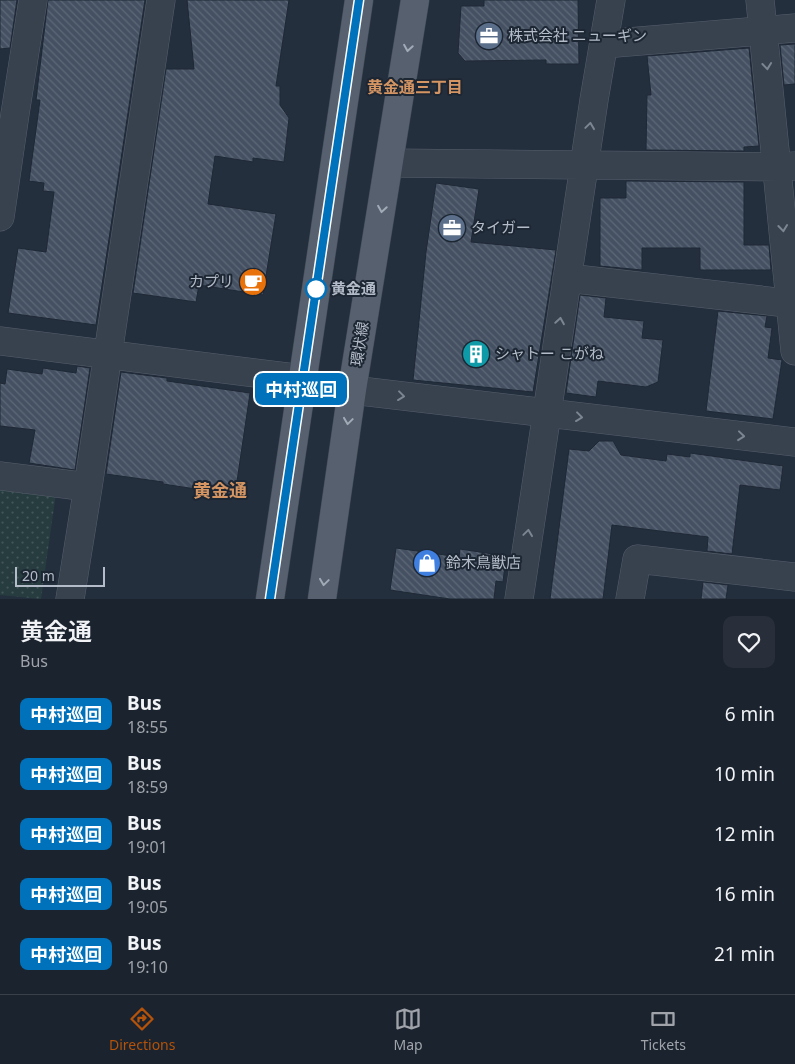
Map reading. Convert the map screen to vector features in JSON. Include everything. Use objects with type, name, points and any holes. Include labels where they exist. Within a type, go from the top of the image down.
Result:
[{"type":"main road","points":[[270,599],[359,0]]},
{"type":"main road","name":"環状線","points":[[322,599],[352,390],[415,0]]},
{"type":"street","points":[[0,217],[7,114],[34,0]]},
{"type":"street","points":[[70,599],[161,0]]},
{"type":"street","points":[[519,599],[546,413],[611,0]]},
{"type":"street","points":[[760,0],[763,32],[786,166],[795,351]]},
{"type":"street","points":[[604,44],[795,28]]},
{"type":"street","points":[[390,163],[786,166]]},
{"type":"street","points":[[567,278],[793,304]]},
{"type":"street","points":[[0,341],[303,379]]},
{"type":"street","points":[[352,390],[795,442]]},
{"type":"street","points":[[0,476],[88,487]]},
{"type":"street","points":[[630,599],[637,559],[795,577]]},
{"type":"green space","points":[[0,485],[56,493],[41,599],[0,595]]},
{"type":"building","points":[[0,0],[17,0],[10,48],[0,49]]},
{"type":"building","points":[[48,0],[145,0],[96,325],[8,313],[18,248],[46,252],[54,192],[43,191],[44,183],[29,181],[40,100],[36,100]]},
{"type":"building","points":[[187,0],[289,0],[276,86],[280,86],[280,105],[289,118],[284,162],[253,158],[253,162],[215,156],[208,204],[276,214],[263,295],[199,285],[196,302],[133,293],[166,69],[194,69]]},
{"type":"building","points":[[484,0],[578,0],[579,64],[546,64],[546,60],[465,61],[458,53],[461,6],[484,6]]},
{"type":"building","points":[[795,44],[795,84],[784,85],[780,45]]},
{"type":"building","points":[[749,48],[759,146],[744,147],[744,151],[646,150],[647,95],[651,95],[647,56]]},
{"type":"building","points":[[626,181],[744,182],[744,245],[769,245],[771,270],[700,270],[700,248],[642,248],[642,270],[600,266],[600,198],[626,198]]},
{"type":"building","points":[[436,183],[479,189],[471,242],[556,250],[533,392],[413,380],[426,252]]},
{"type":"building","points":[[580,295],[606,298],[604,317],[644,321],[642,338],[663,340],[658,382],[646,387],[598,381],[596,397],[566,393]]},
{"type":"building","points":[[718,311],[767,316],[765,327],[772,328],[768,358],[782,360],[773,419],[706,411]]},
{"type":"building","points":[[77,366],[90,368],[75,470],[29,463],[35,430],[0,426],[0,383],[5,384],[7,369],[42,374],[43,368],[76,373]]},
{"type":"building","points":[[121,372],[250,393],[235,495],[106,474]]},
{"type":"building","points":[[599,441],[613,441],[621,455],[666,461],[667,454],[690,457],[690,453],[783,466],[780,490],[740,485],[732,554],[707,551],[708,537],[612,525],[603,599],[550,599],[569,449],[589,451]]},
{"type":"building","points":[[396,548],[459,557],[460,549],[506,556],[503,582],[496,581],[494,599],[450,599],[390,590]]},
{"type":"building","points":[[703,582],[728,585],[726,599],[701,599]]},
{"type":"bus line","name":"中村巡回","points":[[270,599],[359,0]]},
{"type":"place","name":"株式会社 ニューギン","points":[[489,36]]},
{"type":"place","name":"タイガー","points":[[452,228]]},
{"type":"place","name":"カプリ","points":[[253,282]]},
{"type":"place","name":"黄金通","points":[[316,289]]},
{"type":"place","name":"シャトー こがね","points":[[476,354]]},
{"type":"place","name":"鈴木鳥獣店","points":[[427,563]]},
{"type":"district","name":"黄金通三丁目","points":[[415,87]]},
{"type":"district","name":"黄金通","points":[[220,491]]}]
